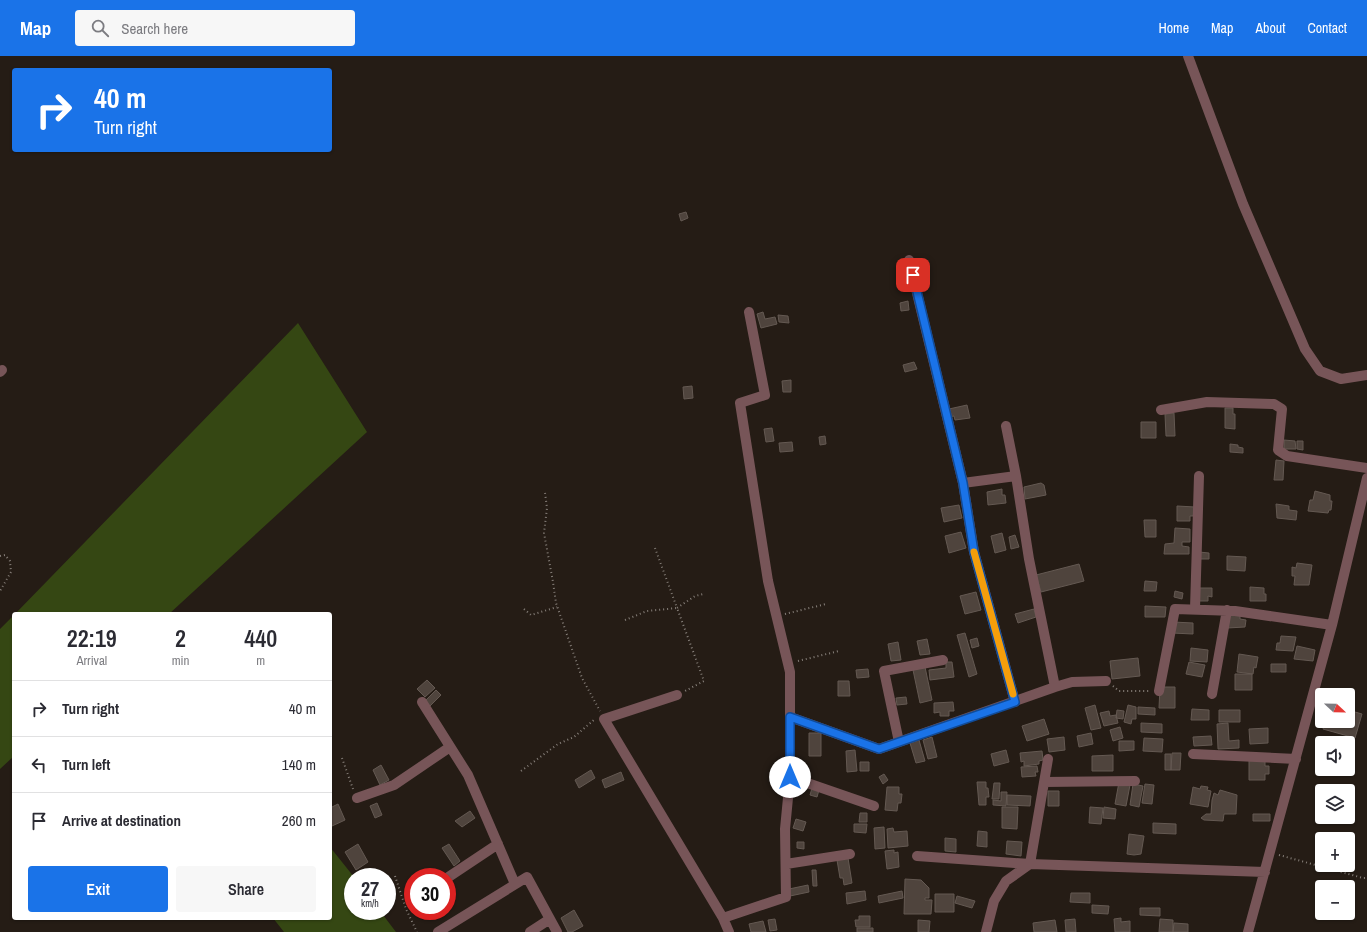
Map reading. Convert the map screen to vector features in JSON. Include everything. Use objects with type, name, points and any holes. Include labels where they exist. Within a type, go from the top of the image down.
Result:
[{"type":"street","points":[[1188,56],[1243,204],[1305,349],[1320,370],[1342,379],[1367,375]]},
{"type":"street","points":[[909,260],[963,483],[974,552],[1015,702]]},
{"type":"street","points":[[722,918],[786,897],[786,829],[790,777],[790,672],[768,581],[740,403],[765,395],[750,312]]},
{"type":"street","points":[[1161,410],[1207,402],[1274,404],[1282,409],[1278,450],[1287,456],[1367,468]]},
{"type":"street","points":[[1006,426],[1016,476],[1029,559],[1055,687]]},
{"type":"street","points":[[963,483],[1016,476]]},
{"type":"street","points":[[1195,609],[1199,476]]},
{"type":"street","points":[[1248,932],[1363,512],[1367,478]]},
{"type":"street","points":[[1159,691],[1175,609],[1227,610],[1332,625]]},
{"type":"street","points":[[1212,694],[1227,610]]},
{"type":"street","points":[[899,742],[884,671],[943,660]]},
{"type":"street","points":[[790,717],[879,749],[1055,687],[1072,682],[1106,681]]},
{"type":"street","points":[[677,695],[604,719],[729,932]]},
{"type":"street","points":[[422,702],[468,775],[515,884]]},
{"type":"street","points":[[357,798],[394,784],[450,747]]},
{"type":"street","points":[[1193,754],[1296,759]]},
{"type":"street","points":[[986,932],[994,901],[1006,880],[1030,864],[1048,760]]},
{"type":"street","points":[[790,777],[874,806]]},
{"type":"street","points":[[1044,782],[1135,781]]},
{"type":"street","points":[[456,872],[498,844]]},
{"type":"street","points":[[786,864],[850,854]]},
{"type":"street","points":[[918,856],[1030,864],[1265,872]]},
{"type":"street","points":[[438,932],[527,877],[557,932]]},
{"type":"street","points":[[530,932],[550,919]]},
{"type":"path","points":[[521,771],[558,744],[574,737],[593,719],[604,719],[582,678],[557,607],[544,533],[547,508],[545,493]]},
{"type":"path","points":[[654,548],[704,681],[677,695]]},
{"type":"path","points":[[0,556],[5,555],[10,561],[11,572],[0,591]]},
{"type":"path","points":[[625,620],[648,611],[676,608],[695,596],[703,594]]},
{"type":"path","points":[[776,616],[826,604]]},
{"type":"path","points":[[524,609],[531,615],[557,607]]},
{"type":"path","points":[[788,664],[839,651]]},
{"type":"path","points":[[1106,681],[1119,691],[1159,691]]},
{"type":"path","points":[[342,758],[357,798]]},
{"type":"path","points":[[1270,853],[1367,878]]},
{"type":"path","points":[[396,879],[406,909],[417,932]]},
{"type":"green space","points":[[298,323],[367,432],[171,612],[17,612]]},
{"type":"green space","points":[[12,617],[12,758],[0,769],[0,629]]},
{"type":"green space","points":[[332,850],[347,868],[344,868],[344,920],[387,920],[396,932],[284,932],[275,920],[332,920]]},
{"type":"building","points":[[686,212],[688,218],[681,221],[679,214]]},
{"type":"building","points":[[908,301],[909,310],[901,311],[900,303]]},
{"type":"building","points":[[763,312],[765,319],[775,317],[777,324],[761,328],[757,314]]},
{"type":"building","points":[[778,315],[788,316],[789,323],[779,322]]},
{"type":"building","points":[[914,362],[917,369],[905,372],[903,365]]},
{"type":"building","points":[[791,380],[791,392],[783,392],[782,381]]},
{"type":"building","points":[[692,386],[693,398],[684,399],[683,387]]},
{"type":"building","points":[[967,405],[970,418],[955,420],[954,416],[949,417],[949,409]]},
{"type":"building","points":[[1225,408],[1233,408],[1233,414],[1235,414],[1235,429],[1225,428]]},
{"type":"building","points":[[1174,413],[1175,436],[1166,436],[1165,414]]},
{"type":"building","points":[[1141,422],[1156,422],[1156,438],[1141,438]]},
{"type":"building","points":[[772,428],[774,441],[766,442],[764,429]]},
{"type":"building","points":[[825,436],[826,444],[820,445],[819,437]]},
{"type":"building","points":[[1284,440],[1295,441],[1296,449],[1284,449]]},
{"type":"building","points":[[1297,441],[1303,441],[1303,450],[1297,449]]},
{"type":"building","points":[[792,442],[793,451],[780,452],[779,443]]},
{"type":"building","points":[[1230,444],[1238,445],[1238,447],[1243,448],[1243,453],[1230,452]]},
{"type":"building","points":[[1276,460],[1284,461],[1283,480],[1274,480]]},
{"type":"building","points":[[1041,483],[1044,485],[1046,495],[1025,499],[1024,487]]},
{"type":"building","points":[[1002,489],[1002,495],[1005,495],[1006,503],[988,505],[987,492]]},
{"type":"building","points":[[1315,491],[1330,495],[1330,501],[1332,501],[1331,510],[1329,510],[1328,513],[1308,511],[1310,500],[1313,500]]},
{"type":"building","points":[[1276,504],[1289,506],[1289,510],[1297,511],[1296,520],[1277,518]]},
{"type":"building","points":[[959,505],[962,518],[944,522],[941,508]]},
{"type":"building","points":[[1177,506],[1195,507],[1193,516],[1190,516],[1190,521],[1177,521]]},
{"type":"building","points":[[1144,520],[1156,520],[1156,537],[1145,537]]},
{"type":"building","points":[[1175,528],[1190,529],[1190,542],[1182,542],[1182,546],[1189,547],[1189,554],[1164,554],[1165,544],[1174,543]]},
{"type":"building","points":[[961,532],[966,548],[949,553],[945,536]]},
{"type":"building","points":[[1002,533],[1006,550],[995,553],[991,536]]},
{"type":"building","points":[[1015,535],[1019,547],[1011,549],[1009,537]]},
{"type":"building","points":[[1199,552],[1209,553],[1209,559],[1199,559]]},
{"type":"building","points":[[1227,556],[1246,557],[1245,571],[1227,570]]},
{"type":"building","points":[[1297,563],[1312,565],[1309,585],[1294,585],[1295,576],[1292,576],[1292,567],[1296,568]]},
{"type":"building","points":[[1079,564],[1084,581],[1041,592],[1036,575]]},
{"type":"building","points":[[1145,581],[1157,582],[1156,591],[1144,591]]},
{"type":"building","points":[[1250,587],[1264,588],[1266,601],[1250,601]]},
{"type":"building","points":[[1199,588],[1212,588],[1212,597],[1208,596],[1208,601],[1198,601]]},
{"type":"building","points":[[1175,591],[1183,593],[1182,599],[1174,597]]},
{"type":"building","points":[[976,592],[981,610],[965,614],[960,596]]},
{"type":"building","points":[[1145,606],[1166,607],[1165,617],[1145,617]]},
{"type":"building","points":[[1034,609],[1036,617],[1018,623],[1015,614]]},
{"type":"building","points":[[1229,613],[1240,614],[1240,619],[1246,620],[1245,627],[1227,628]]},
{"type":"building","points":[[1173,622],[1193,623],[1193,634],[1172,633]]},
{"type":"building","points":[[965,633],[977,674],[969,677],[957,635]]},
{"type":"building","points":[[1281,636],[1296,637],[1293,651],[1276,650],[1277,643],[1280,643]]},
{"type":"building","points":[[977,638],[979,646],[972,648],[970,640]]},
{"type":"building","points":[[927,639],[930,654],[920,655],[917,641]]},
{"type":"building","points":[[898,642],[901,660],[891,661],[888,644]]},
{"type":"building","points":[[1297,646],[1315,650],[1313,661],[1294,659]]},
{"type":"building","points":[[1191,648],[1208,650],[1207,662],[1190,661]]},
{"type":"building","points":[[1239,654],[1258,657],[1253,674],[1237,672]]},
{"type":"building","points":[[1138,658],[1140,676],[1112,679],[1110,661]]},
{"type":"building","points":[[946,662],[952,662],[954,677],[930,680],[929,670],[946,668]]},
{"type":"building","points":[[1189,662],[1205,665],[1202,677],[1186,674]]},
{"type":"building","points":[[1271,664],[1286,664],[1286,672],[1271,672]]},
{"type":"building","points":[[925,667],[932,700],[920,703],[913,670]]},
{"type":"building","points":[[868,669],[869,677],[857,678],[856,670]]},
{"type":"building","points":[[1235,674],[1252,674],[1252,690],[1235,690]]},
{"type":"building","points":[[427,680],[435,688],[425,697],[417,689]]},
{"type":"building","points":[[838,681],[849,681],[850,696],[838,696]]},
{"type":"building","points":[[1160,687],[1175,687],[1175,708],[1159,708]]},
{"type":"building","points":[[436,690],[441,695],[430,706],[425,701]]},
{"type":"building","points":[[906,697],[907,704],[897,705],[896,698]]},
{"type":"building","points":[[953,702],[954,711],[949,711],[949,716],[940,716],[940,712],[934,713],[934,703]]},
{"type":"building","points":[[1095,705],[1101,728],[1091,730],[1085,708]]},
{"type":"building","points":[[1128,705],[1136,707],[1136,719],[1132,719],[1131,724],[1124,722]]},
{"type":"building","points":[[1138,707],[1155,708],[1155,715],[1138,714]]},
{"type":"building","points":[[1192,709],[1209,710],[1209,720],[1191,720]]},
{"type":"building","points":[[1117,710],[1124,711],[1123,719],[1116,718]]},
{"type":"building","points":[[1219,710],[1240,710],[1240,722],[1219,722]]},
{"type":"building","points":[[1109,711],[1110,716],[1116,715],[1118,723],[1104,726],[1100,713]]},
{"type":"building","points":[[1355,712],[1362,714],[1355,738],[1355,736],[1348,736],[1323,729],[1355,728]]},
{"type":"building","points":[[1044,719],[1049,734],[1027,741],[1022,726]]},
{"type":"building","points":[[1141,723],[1162,724],[1162,733],[1141,732]]},
{"type":"building","points":[[1228,723],[1229,741],[1239,740],[1239,748],[1218,749],[1217,724]]},
{"type":"building","points":[[1120,727],[1123,738],[1113,741],[1110,730]]},
{"type":"building","points":[[1268,728],[1268,743],[1250,744],[1249,729]]},
{"type":"building","points":[[809,733],[821,733],[821,756],[809,756]]},
{"type":"building","points":[[1091,733],[1093,744],[1079,747],[1077,736]]},
{"type":"building","points":[[1211,736],[1212,745],[1194,746],[1193,737]]},
{"type":"building","points":[[932,737],[937,757],[928,759],[923,740]]},
{"type":"building","points":[[1064,737],[1065,750],[1049,752],[1047,739]]},
{"type":"building","points":[[1144,738],[1163,739],[1162,752],[1143,751]]},
{"type":"building","points":[[919,740],[925,761],[916,763],[910,743]]},
{"type":"building","points":[[1119,741],[1134,741],[1134,750],[1119,751]]},
{"type":"building","points":[[855,750],[857,771],[847,772],[846,751]]},
{"type":"building","points":[[1006,750],[1009,762],[994,766],[991,754]]},
{"type":"building","points":[[1042,751],[1043,760],[1039,761],[1039,764],[1024,766],[1024,761],[1021,762],[1020,753]]},
{"type":"building","points":[[1172,753],[1181,753],[1180,770],[1171,770]]},
{"type":"building","points":[[1165,754],[1171,754],[1171,770],[1165,770]]},
{"type":"building","points":[[1113,755],[1113,771],[1092,771],[1092,756]]},
{"type":"building","points":[[1249,760],[1265,760],[1265,766],[1269,766],[1269,774],[1265,774],[1265,780],[1249,780]]},
{"type":"building","points":[[860,762],[869,762],[869,771],[860,771]]},
{"type":"building","points":[[381,765],[389,780],[380,785],[373,770]]},
{"type":"building","points":[[1037,766],[1038,772],[1035,772],[1036,776],[1022,777],[1021,767]]},
{"type":"building","points":[[591,770],[595,778],[579,788],[575,780]]},
{"type":"building","points":[[621,772],[624,780],[605,788],[602,780]]},
{"type":"building","points":[[884,774],[888,780],[883,784],[879,777]]},
{"type":"building","points":[[977,782],[986,782],[989,797],[986,797],[986,805],[979,805]]},
{"type":"building","points":[[1119,782],[1130,785],[1126,806],[1115,804]]},
{"type":"building","points":[[994,783],[1000,783],[999,799],[992,799]]},
{"type":"building","points":[[1133,784],[1143,786],[1139,807],[1130,805]]},
{"type":"building","points":[[1145,784],[1154,785],[1152,804],[1142,803]]},
{"type":"building","points":[[1201,786],[1208,787],[1207,790],[1211,791],[1208,807],[1190,804],[1193,787],[1200,789]]},
{"type":"building","points":[[887,787],[899,787],[899,794],[902,794],[901,803],[898,803],[897,811],[885,810]]},
{"type":"building","points":[[812,788],[819,790],[817,797],[810,795]]},
{"type":"building","points":[[1220,790],[1237,795],[1236,814],[1224,814],[1223,821],[1204,820],[1201,818],[1206,814],[1211,814],[1214,793],[1218,795]]},
{"type":"building","points":[[1048,791],[1059,791],[1059,806],[1048,806]]},
{"type":"building","points":[[1001,792],[1007,792],[1006,806],[993,805],[993,800],[1001,801]]},
{"type":"building","points":[[1007,795],[1031,796],[1030,806],[1007,805]]},
{"type":"building","points":[[377,803],[382,815],[375,818],[370,806]]},
{"type":"building","points":[[338,804],[345,820],[332,826],[332,807]]},
{"type":"building","points":[[1002,807],[1018,807],[1017,829],[1002,828]]},
{"type":"building","points":[[1090,807],[1103,808],[1101,824],[1089,823]]},
{"type":"building","points":[[1104,807],[1116,809],[1115,819],[1103,818]]},
{"type":"building","points":[[470,811],[475,818],[462,827],[455,821]]},
{"type":"building","points":[[860,813],[867,813],[867,822],[859,822]]},
{"type":"building","points":[[1253,814],[1270,814],[1270,821],[1253,821]]},
{"type":"building","points":[[796,819],[806,822],[803,831],[793,828]]},
{"type":"building","points":[[1153,823],[1176,824],[1176,834],[1153,833]]},
{"type":"building","points":[[854,824],[867,824],[866,833],[854,832]]},
{"type":"building","points":[[884,827],[885,848],[875,849],[874,828]]},
{"type":"building","points":[[893,828],[894,832],[907,831],[908,846],[888,848],[887,829]]},
{"type":"building","points":[[978,831],[987,832],[987,847],[977,846]]},
{"type":"building","points":[[1129,834],[1144,836],[1141,854],[1127,854]]},
{"type":"building","points":[[945,838],[956,839],[956,852],[945,851]]},
{"type":"building","points":[[1007,841],[1022,842],[1021,856],[1006,854]]},
{"type":"building","points":[[797,842],[804,842],[804,849],[797,848]]},
{"type":"building","points":[[358,844],[368,862],[359,868],[355,868],[345,852]]},
{"type":"building","points":[[449,844],[460,861],[454,866],[442,848]]},
{"type":"building","points":[[894,850],[894,853],[898,852],[899,867],[887,869],[885,851]]},
{"type":"building","points":[[848,858],[852,883],[844,885],[843,878],[840,878],[837,860]]},
{"type":"building","points":[[812,870],[816,870],[817,886],[813,886]]},
{"type":"building","points":[[905,879],[921,880],[929,888],[929,898],[925,898],[925,900],[932,900],[931,914],[904,914]]},
{"type":"building","points":[[808,885],[809,892],[790,896],[789,889]]},
{"type":"building","points":[[865,891],[866,900],[847,904],[846,893]]},
{"type":"building","points":[[902,891],[903,898],[879,903],[878,896]]},
{"type":"building","points":[[1071,893],[1090,893],[1090,903],[1070,902]]},
{"type":"building","points":[[935,894],[954,894],[954,912],[935,912]]},
{"type":"building","points":[[957,896],[975,901],[972,908],[955,903]]},
{"type":"building","points":[[1092,905],[1109,906],[1108,914],[1092,913]]},
{"type":"building","points":[[1140,908],[1160,908],[1160,916],[1140,915]]},
{"type":"building","points":[[574,910],[583,926],[572,932],[568,932],[561,918]]},
{"type":"building","points":[[859,916],[870,916],[870,927],[856,927],[855,920],[859,920]]},
{"type":"building","points":[[1121,918],[1121,922],[1130,921],[1130,932],[1115,932],[1114,919]]},
{"type":"building","points":[[775,919],[777,930],[770,931],[768,920]]},
{"type":"building","points":[[1075,919],[1076,932],[1066,932],[1065,920]]},
{"type":"building","points":[[1160,919],[1173,920],[1173,932],[1159,932]]},
{"type":"building","points":[[918,920],[930,921],[929,932],[918,932]]},
{"type":"building","points":[[1055,920],[1057,932],[1034,932],[1033,923]]},
{"type":"building","points":[[763,921],[766,932],[751,932],[749,924]]},
{"type":"building","points":[[1174,923],[1188,924],[1188,932],[1173,932]]},
{"type":"building","points":[[857,928],[873,928],[873,932],[857,932]]},
{"type":"slow traffic","points":[[974,552],[1013,694]]},
{"type":"route","points":[[790,777],[790,717],[879,749],[1015,702],[974,552],[963,483],[913,275]]}]
